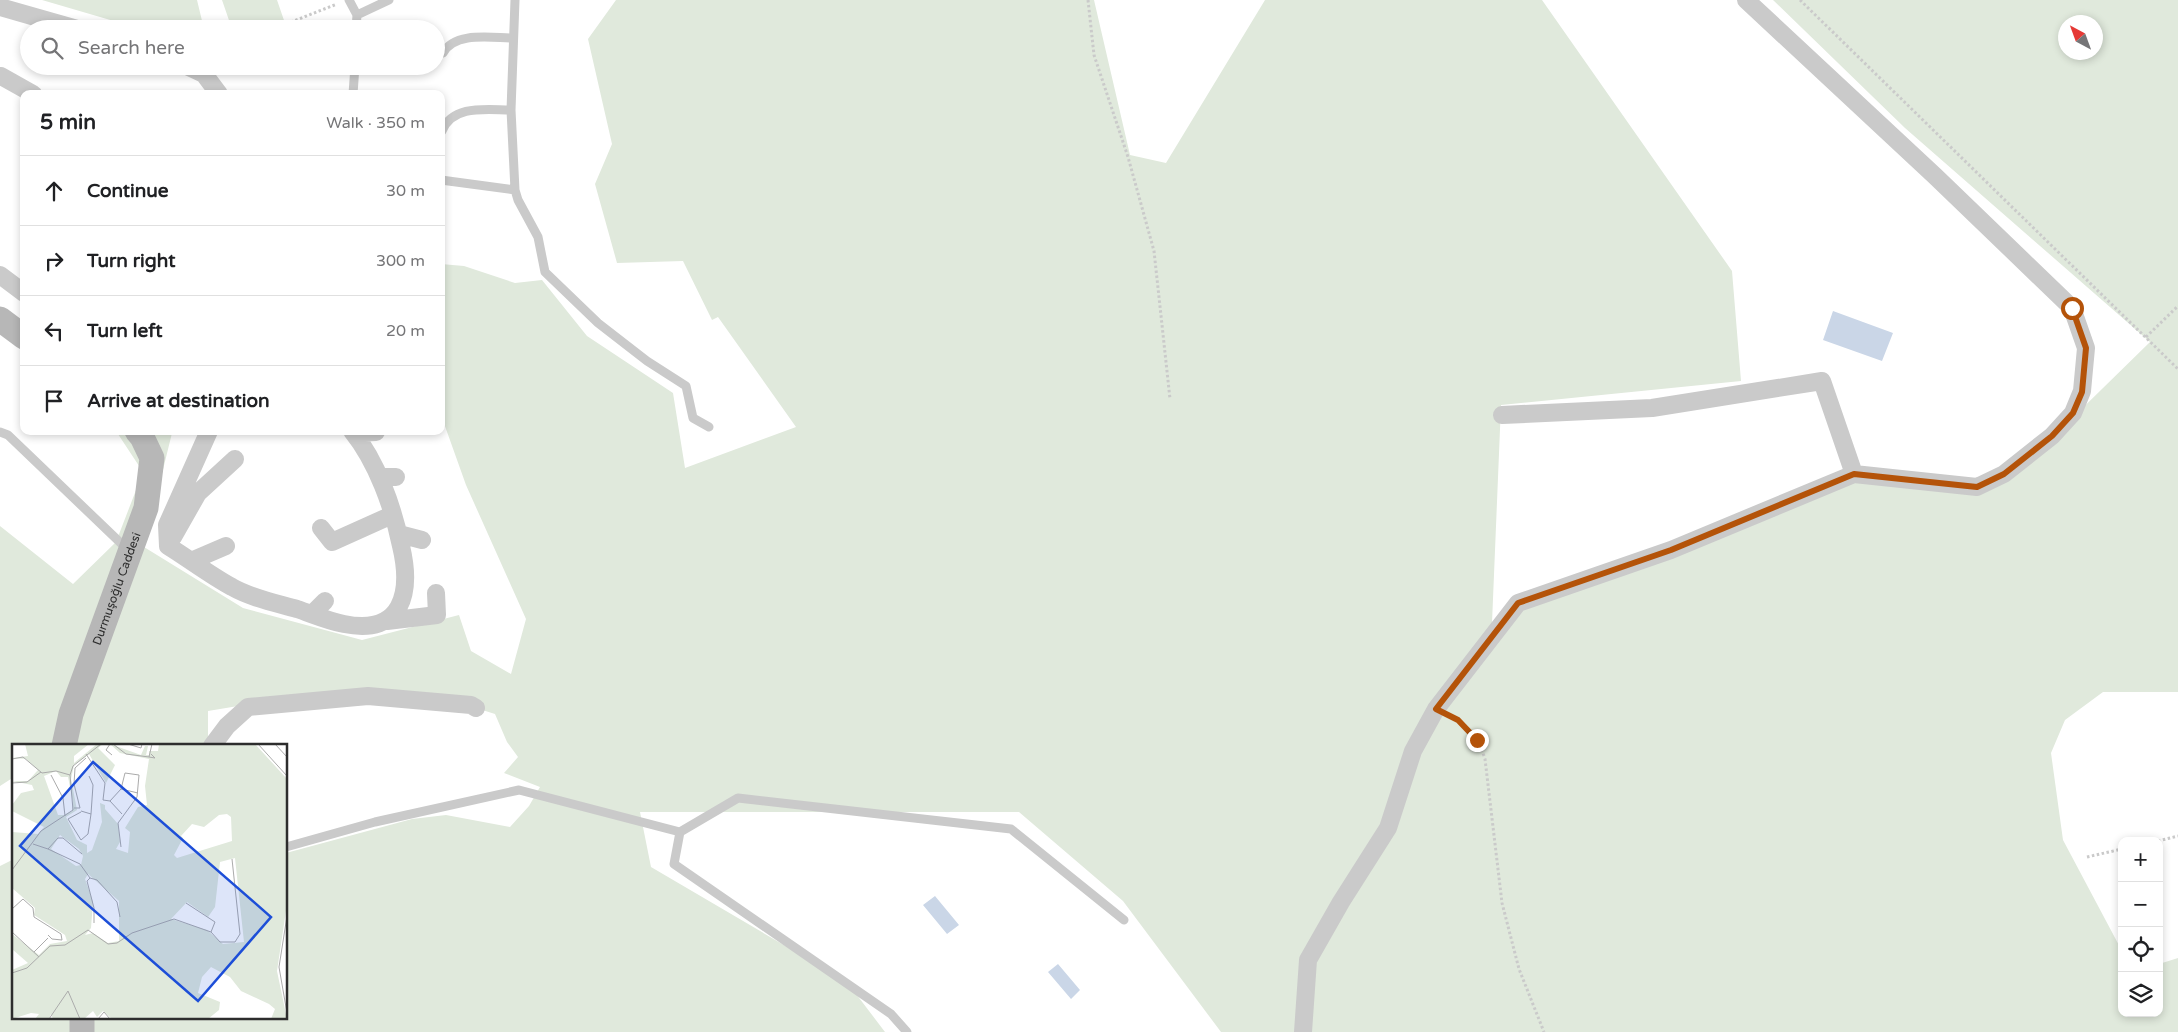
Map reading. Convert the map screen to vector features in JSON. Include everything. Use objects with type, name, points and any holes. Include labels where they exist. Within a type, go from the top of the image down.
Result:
[{"type":"street","points":[[1303,1032],[1308,960],[1341,902],[1388,828],[1413,750],[1436,709],[1518,603],[1671,550],[1854,474],[1977,487],[2004,474],[2052,436],[2073,413],[2082,392],[2086,348],[2072,308],[1935,176],[1746,0]]},
{"type":"street","points":[[0,7],[46,20]]},
{"type":"street","points":[[205,75],[216,90]]},
{"type":"street","points":[[1,76],[26,90]]},
{"type":"street","points":[[0,275],[20,290]]},
{"type":"street","points":[[0,319],[20,334]]},
{"type":"street","points":[[1502,415],[1652,408],[1822,381],[1854,474]]},
{"type":"street","name":"Durmuşoğlu Caddesi","points":[[64,744],[72,714],[146,508],[152,458],[144,435]]},
{"type":"street","points":[[168,546],[167,525],[207,435]]},
{"type":"street","points":[[355,435],[379,477],[399,534],[406,565],[403,598],[395,615],[387,621]]},
{"type":"street","points":[[168,546],[198,494],[235,459]]},
{"type":"street","points":[[379,477],[396,478]]},
{"type":"street","points":[[321,528],[332,542],[392,514]]},
{"type":"street","points":[[399,534],[422,540]]},
{"type":"street","points":[[168,546],[233,588],[345,624],[371,626],[387,621],[437,615],[436,592]]},
{"type":"street","points":[[192,561],[226,546]]},
{"type":"street","points":[[258,597],[277,588]]},
{"type":"street","points":[[312,614],[325,601]]},
{"type":"street","points":[[214,744],[227,726],[248,707],[368,696],[471,705],[476,708]]},
{"type":"lane","points":[[349,0],[357,16],[357,20]]},
{"type":"lane","points":[[357,16],[389,0]]},
{"type":"lane","points":[[515,0],[511,110],[515,190],[518,200],[538,237],[545,272],[598,323],[647,361],[686,386],[693,418],[709,427]]},
{"type":"lane","points":[[445,50],[449,44],[461,39],[514,38]]},
{"type":"lane","points":[[353,90],[354,75]]},
{"type":"lane","points":[[445,126],[448,120],[463,111],[511,110]]},
{"type":"lane","points":[[445,181],[515,190]]},
{"type":"lane","points":[[0,432],[8,435],[130,552]]},
{"type":"lane","points":[[288,846],[374,822],[519,790],[680,832],[738,798],[1011,829],[1124,920]]},
{"type":"lane","points":[[680,832],[674,864],[891,1014],[906,1032]]},
{"type":"path","points":[[1088,0],[1094,55],[1128,157],[1154,251],[1170,399]]},
{"type":"path","points":[[1800,0],[2178,369]]},
{"type":"path","points":[[296,20],[338,4]]},
{"type":"path","points":[[2146,337],[2178,306]]},
{"type":"path","points":[[1436,709],[1465,725],[1482,749],[1485,759],[1497,871],[1506,919],[1519,969],[1544,1032]]},
{"type":"path","points":[[2163,840],[2178,836]]},
{"type":"path","points":[[2087,857],[2118,850]]},
{"type":"shaded area","points":[[42,0],[197,0],[202,20],[110,20]]},
{"type":"shaded area","points":[[222,0],[277,0],[284,20],[229,20]]},
{"type":"shaded area","points":[[616,0],[1094,0],[1130,155],[1166,163],[1265,0],[1542,0],[1732,271],[1741,381],[1501,405],[1492,623],[1815,481],[2007,482],[2150,342],[1905,128],[1773,0],[2178,0],[2178,692],[2103,692],[2065,720],[2051,753],[2063,840],[2118,943],[2118,1017],[2163,1017],[2163,963],[2178,958],[2178,1032],[1221,1032],[1123,901],[1019,812],[640,812],[651,867],[847,982],[885,1032],[0,1032],[0,866],[12,860],[12,1020],[288,1020],[288,852],[412,819],[446,815],[510,827],[529,806],[540,787],[504,773],[518,757],[507,742],[495,714],[425,692],[303,695],[208,711],[208,744],[12,744],[12,778],[0,786],[0,526],[73,584],[116,542],[143,472],[119,435],[172,435],[144,547],[243,608],[362,640],[459,615],[471,651],[511,674],[526,619],[466,485],[445,426],[445,264],[464,266],[515,283],[542,280],[587,336],[673,393],[685,468],[796,427],[718,317],[712,320],[683,261],[617,263],[595,184],[612,144],[588,39]]},
{"type":"water","points":[[1833,311],[1893,333],[1882,361],[1823,340]]},
{"type":"water","points":[[935,896],[959,925],[947,934],[923,905]]},
{"type":"water","points":[[1058,964],[1080,990],[1071,999],[1048,972]]},
{"type":"route","points":[[1477,740],[1465,725],[1436,709],[1518,603],[1671,550],[1854,474],[1977,487],[2004,474],[2052,436],[2073,413],[2082,392],[2086,348],[2072,308]]}]
